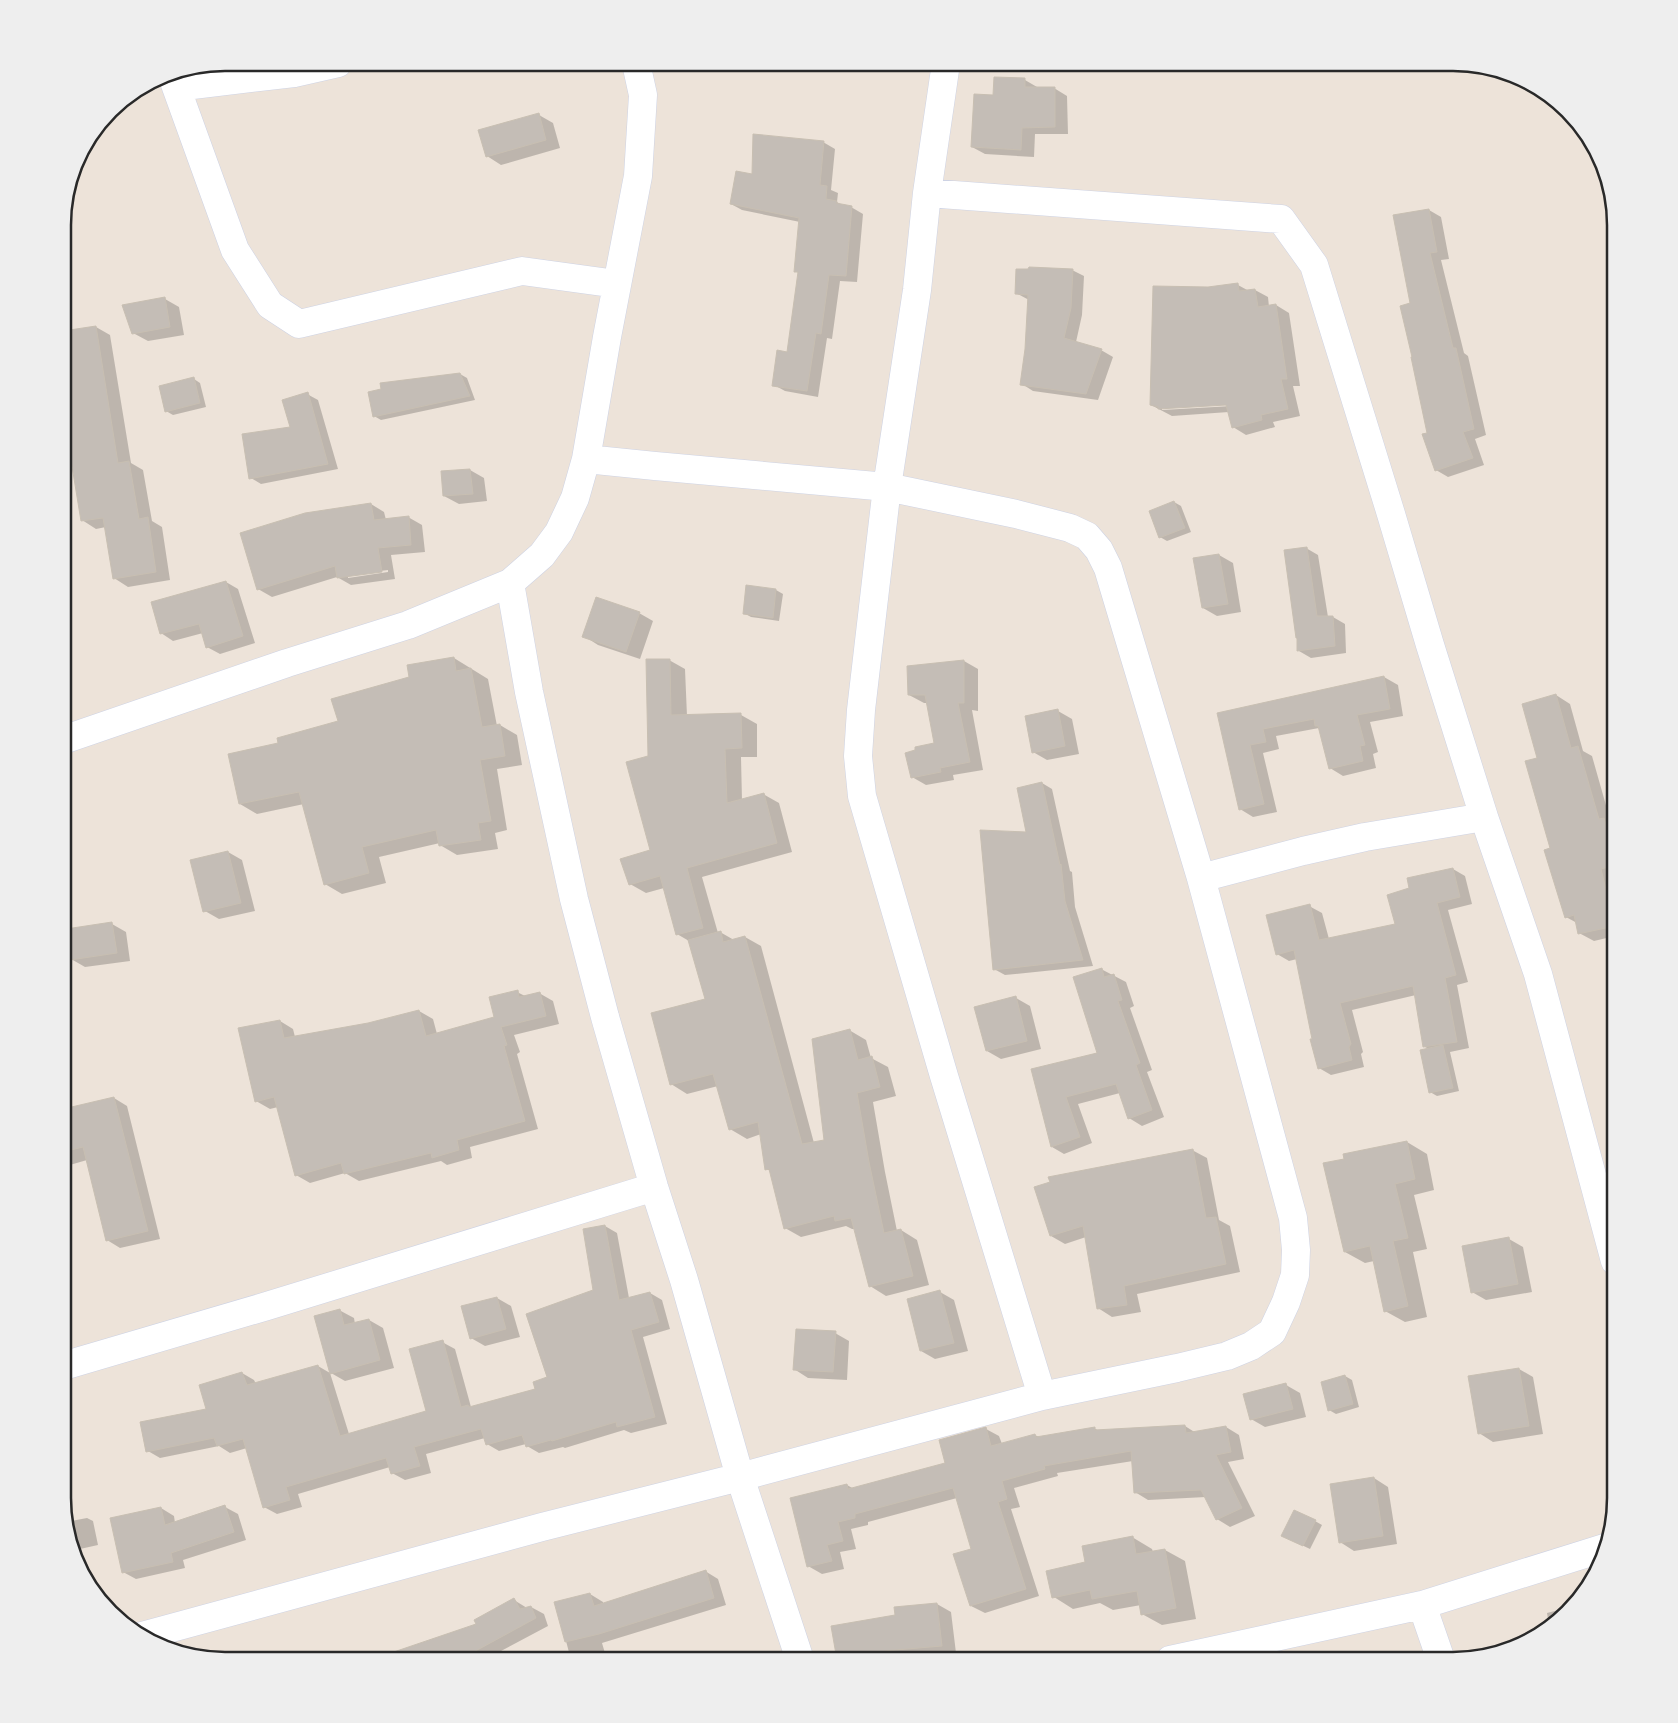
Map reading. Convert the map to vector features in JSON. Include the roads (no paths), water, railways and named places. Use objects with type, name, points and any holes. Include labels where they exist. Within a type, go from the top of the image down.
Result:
[{"type":"street","points":[[174,80],[294,74],[301,72]]},
{"type":"street","points":[[72,732],[408,625],[510,582],[542,556],[559,532],[575,498],[586,459],[638,176],[642,95],[638,72]]},
{"type":"street","points":[[945,72],[927,193],[917,290],[887,487],[861,710],[858,756],[862,796],[944,1076],[1042,1396]]},
{"type":"street","points":[[174,80],[235,250],[270,305],[299,324],[522,271],[617,284]]},
{"type":"street","points":[[927,193],[1281,219],[1314,265],[1484,817],[1538,974],[1607,1228]]},
{"type":"street","points":[[152,1633],[542,1527],[740,1477],[1042,1396],[1227,1356],[1251,1346],[1272,1332],[1286,1302],[1295,1275],[1296,1250],[1293,1218],[1201,878],[1119,601],[1108,568],[1099,550],[1087,536],[1070,528],[1016,514],[887,487],[586,459]]},
{"type":"street","points":[[510,582],[529,692],[574,899],[605,1017],[654,1187],[684,1280],[740,1477],[797,1652]]},
{"type":"street","points":[[1201,878],[1365,837],[1484,817]]},
{"type":"street","points":[[71,1363],[267,1306],[654,1187]]},
{"type":"street","points":[[1207,1652],[1422,1605],[1598,1550]]},
{"type":"street","points":[[1422,1605],[1437,1652]]}]
